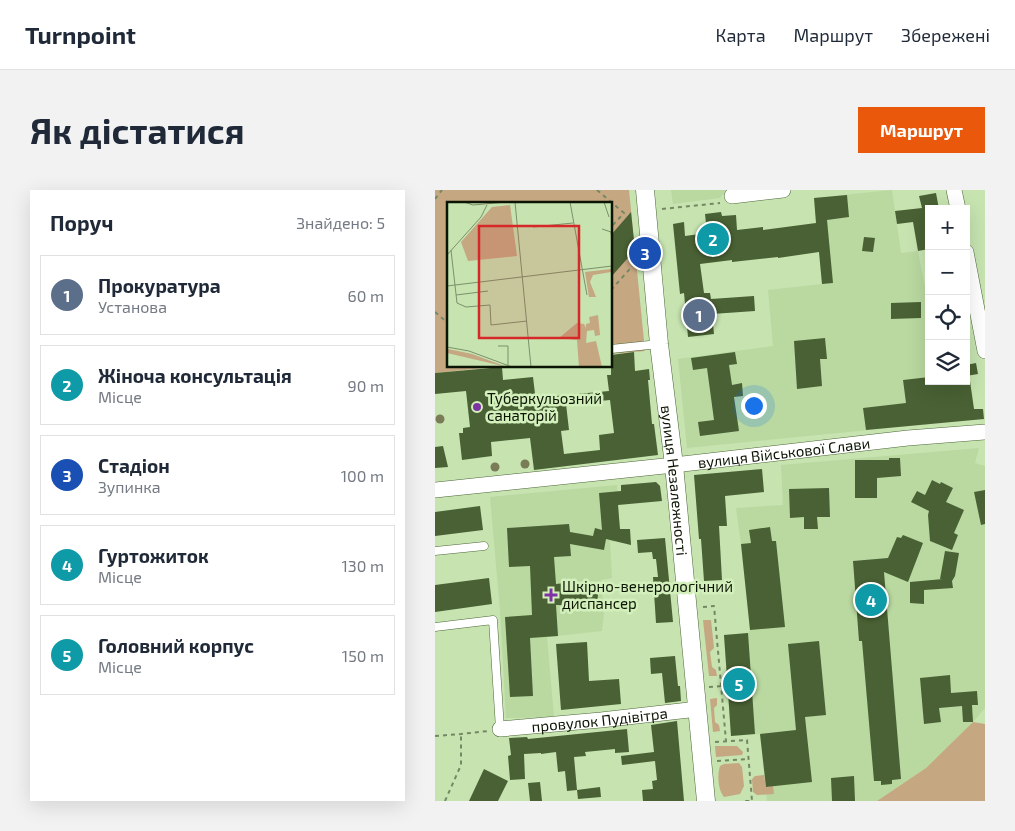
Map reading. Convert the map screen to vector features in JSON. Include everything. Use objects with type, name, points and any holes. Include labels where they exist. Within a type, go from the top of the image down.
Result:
[{"type":"street","name":"вулиця Незалежності","points":[[645,190],[659,344],[674,465],[706,801]]},
{"type":"street","points":[[732,196],[783,190]]},
{"type":"street","points":[[954,190],[957,205]]},
{"type":"street","points":[[970,273],[985,351]]},
{"type":"street","name":"вулиця Військової Слави","points":[[435,490],[908,438],[985,432]]},
{"type":"street","name":"провулок Пудівітра","points":[[500,729],[698,709]]},
{"type":"lane","points":[[613,349],[659,344]]},
{"type":"lane","points":[[435,551],[484,546]]},
{"type":"lane","points":[[435,627],[493,620],[500,729]]},
{"type":"path","points":[[435,198],[443,190]]},
{"type":"path","points":[[597,190],[612,202]]},
{"type":"path","points":[[656,209],[723,202],[732,196]]},
{"type":"path","points":[[613,203],[624,212],[613,225]]},
{"type":"path","points":[[613,288],[636,262]]},
{"type":"path","points":[[435,312],[447,322]]},
{"type":"path","points":[[696,608],[714,606],[726,741]]},
{"type":"path","points":[[704,688],[722,686]]},
{"type":"path","points":[[435,736],[500,729]]},
{"type":"path","points":[[445,801],[461,766],[461,734]]},
{"type":"path","points":[[710,742],[747,740],[752,801],[745,801]]},
{"type":"path","points":[[712,762],[748,759]]},
{"type":"shaded area","points":[[435,190],[629,190],[645,351],[613,354],[613,202],[447,202],[447,368],[484,368],[435,373]]},
{"type":"shaded area","points":[[671,190],[727,190],[720,198],[673,204]]},
{"type":"shaded area","points":[[892,190],[901,253],[918,251],[925,287],[925,377],[903,380],[909,426],[687,448],[678,359],[773,346],[768,290],[822,284],[814,198]]},
{"type":"shaded area","points":[[979,448],[975,463],[985,466],[985,708],[926,768],[877,801],[767,801],[760,734],[731,736],[724,635],[748,633],[750,630],[736,508],[783,505],[781,465]]},
{"type":"shaded area","name":"Шкірно-венерологічний диспансер","points":[[617,485],[619,514],[610,514],[617,533],[615,542],[610,541],[612,578],[601,580],[604,613],[602,631],[547,637],[554,717],[506,718],[500,610],[490,497]]},
{"type":"shaded area","points":[[703,620],[711,620],[714,648],[710,652],[712,667],[716,670],[717,676],[709,676]]},
{"type":"shaded area","points":[[717,698],[717,705],[714,708],[715,722],[719,725],[720,731],[713,732],[710,699]]},
{"type":"shaded area","points":[[973,722],[985,724],[985,801],[877,801],[926,768]]},
{"type":"shaded area","points":[[715,746],[737,746],[743,752],[742,755],[716,757]]},
{"type":"shaded area","points":[[739,763],[742,767],[744,786],[740,794],[724,797],[720,790],[720,766]]},
{"type":"shaded area","points":[[764,775],[766,787],[773,786],[774,794],[757,795],[753,792],[752,779],[755,776]]},
{"type":"building","points":[[936,193],[938,205],[925,205],[925,250],[918,251],[913,222],[897,224],[895,211],[922,208],[919,196]]},
{"type":"building","points":[[847,195],[849,217],[827,220],[833,283],[822,284],[819,252],[778,258],[732,262],[732,260],[700,264],[704,293],[710,293],[711,299],[754,296],[755,311],[712,314],[714,334],[688,337],[684,293],[680,294],[673,224],[684,222],[685,236],[707,233],[705,214],[721,212],[722,216],[736,215],[737,230],[763,227],[763,230],[816,223],[814,198]]},
{"type":"building","points":[[631,212],[635,250],[613,275],[613,233]]},
{"type":"building","points":[[864,237],[875,238],[873,252],[862,251]]},
{"type":"building","points":[[921,302],[921,318],[891,319],[891,303]]},
{"type":"building","points":[[825,338],[827,359],[820,359],[822,386],[797,389],[794,341]]},
{"type":"building","points":[[634,352],[635,371],[649,369],[650,380],[648,380],[652,424],[654,424],[658,455],[534,470],[530,438],[491,442],[492,456],[462,460],[459,433],[463,433],[463,428],[470,427],[466,391],[435,394],[435,373],[502,368],[503,380],[533,377],[536,402],[556,399],[556,396],[609,391],[607,375],[611,375],[613,355]],"holes":[[[610,400],[614,433],[599,435],[600,450],[564,454],[561,431],[569,430],[566,404]]]},
{"type":"building","points":[[735,352],[737,364],[729,365],[732,385],[742,383],[743,396],[734,397],[739,431],[700,436],[698,422],[714,420],[707,368],[693,370],[691,358]]},
{"type":"building","points":[[976,363],[978,374],[970,375],[970,364]]},
{"type":"building","points":[[925,377],[925,385],[970,385],[970,381],[974,409],[983,409],[984,419],[866,430],[863,408],[906,403],[903,380]]},
{"type":"building","points":[[443,446],[448,467],[435,468],[435,447]]},
{"type":"building","points":[[889,458],[900,458],[901,476],[877,478],[877,498],[855,498],[855,460],[889,460]]},
{"type":"building","points":[[762,469],[764,492],[725,496],[727,526],[719,526],[722,580],[704,581],[694,475]]},
{"type":"building","points":[[932,480],[953,488],[946,502],[964,510],[954,533],[958,535],[952,550],[930,541],[929,511],[911,502],[917,491],[925,495]]},
{"type":"building","points":[[656,482],[660,486],[662,501],[618,505],[620,529],[630,529],[631,545],[606,539],[604,550],[570,544],[571,556],[554,557],[556,584],[565,583],[565,592],[598,594],[597,606],[556,605],[558,636],[530,638],[533,696],[510,697],[505,617],[532,615],[530,566],[509,567],[507,528],[569,524],[570,532],[593,536],[595,528],[602,530],[599,493],[621,491],[621,485]]},
{"type":"building","points":[[829,488],[830,517],[817,517],[818,529],[804,529],[804,517],[790,518],[789,489]]},
{"type":"building","points":[[985,490],[985,524],[981,525],[974,492]]},
{"type":"building","points":[[480,506],[483,530],[435,536],[435,512]]},
{"type":"building","points":[[770,527],[772,541],[776,541],[785,627],[750,630],[741,544],[751,543],[749,530]]},
{"type":"building","points":[[903,535],[923,543],[908,582],[884,572],[901,779],[892,780],[892,784],[881,785],[881,781],[874,781],[862,641],[859,641],[853,561],[888,558],[897,537],[901,538]]},
{"type":"building","points":[[665,538],[673,622],[656,623],[653,577],[658,577],[656,559],[653,559],[652,552],[638,553],[637,540]]},
{"type":"building","points":[[945,551],[959,553],[955,576],[952,581],[953,588],[924,590],[924,604],[910,603],[910,582],[943,579],[940,579]]},
{"type":"building","points":[[489,578],[492,604],[435,612],[435,585]]},
{"type":"building","points":[[748,633],[755,734],[731,736],[724,635]]},
{"type":"building","points":[[819,641],[826,715],[805,717],[812,782],[766,787],[760,734],[796,730],[788,644]]},
{"type":"building","points":[[587,642],[589,681],[619,679],[621,704],[561,710],[556,644]]},
{"type":"building","points":[[675,656],[681,701],[665,703],[662,673],[651,674],[650,658]]},
{"type":"building","points":[[950,675],[951,693],[977,691],[978,705],[972,705],[973,722],[963,722],[962,706],[939,708],[941,722],[924,724],[920,678]]},
{"type":"building","points":[[677,721],[684,801],[643,801],[642,790],[653,789],[652,781],[657,780],[655,761],[622,765],[621,756],[654,752],[651,725]]},
{"type":"building","points":[[627,729],[629,752],[615,753],[615,749],[585,752],[586,756],[574,757],[577,790],[567,791],[565,771],[558,772],[556,752],[524,754],[525,779],[510,780],[508,756],[511,755],[509,738],[527,737],[528,739]]},
{"type":"building","points":[[484,769],[508,781],[498,801],[469,801]]},
{"type":"building","points":[[854,776],[855,801],[832,801],[831,778]]},
{"type":"building","points":[[540,782],[542,801],[530,801],[528,783]]},
{"type":"building","points":[[600,787],[601,797],[578,799],[577,790]]},
{"type":"place","name":"Жіноча консультація","points":[[713,239]]},
{"type":"place","name":"Стадіон","points":[[645,253]]},
{"type":"place","name":"Прокуратура","points":[[699,315]]},
{"type":"place","name":"Туберкульозний санаторій","points":[[477,407]]},
{"type":"place","name":"Шкірно-венерологічний диспансер","points":[[551,595]]},
{"type":"place","name":"Гуртожиток","points":[[871,600]]},
{"type":"place","name":"Головний корпус","points":[[739,684]]}]
